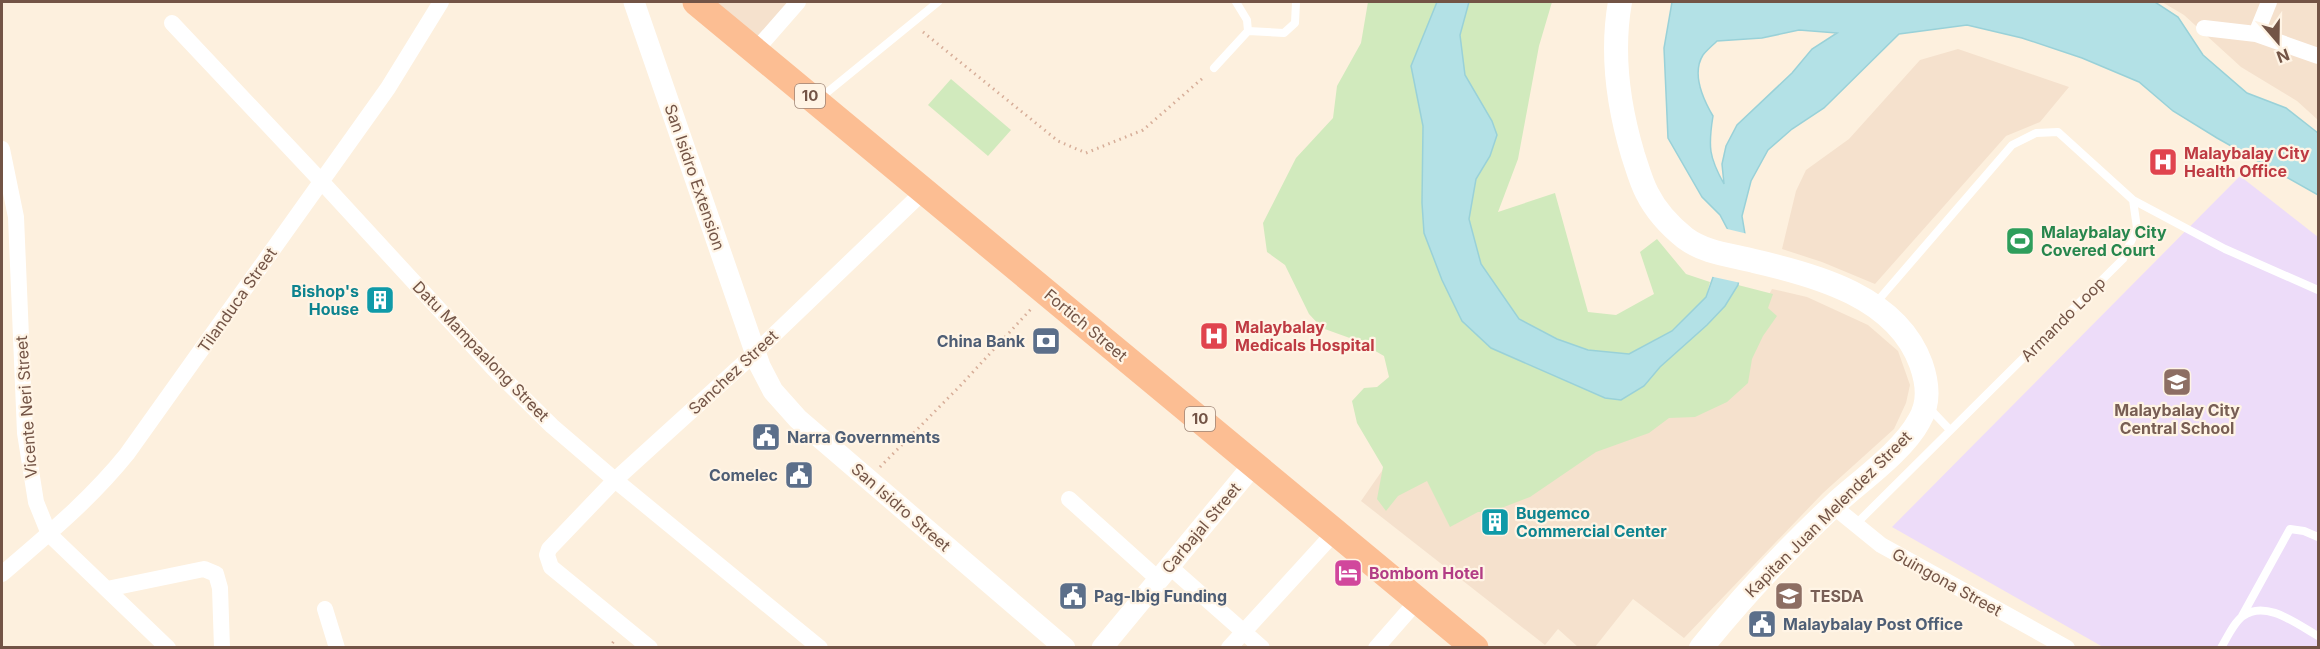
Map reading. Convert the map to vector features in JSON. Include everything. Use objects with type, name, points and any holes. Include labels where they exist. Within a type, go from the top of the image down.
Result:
[{"type":"highway","name":"Fortich Street","points":[[696,2],[1475,648]]},
{"type":"main road","points":[[1620,2],[1615,44],[1621,106],[1646,193],[1658,211],[1673,228],[1703,249],[1811,277],[1875,305],[1907,338],[1919,359],[1927,381],[1926,406]]},
{"type":"main road","name":"Kapitan Juan Melendez Street","points":[[1701,648],[1743,598],[1833,506],[1902,443],[1920,420],[1926,406]]},
{"type":"street","name":"Tilanduca Street","points":[[2,574],[103,483],[127,454],[388,88],[441,2]]},
{"type":"street","name":"San Isidro Extension","points":[[634,2],[756,352]]},
{"type":"street","points":[[755,51],[798,2]]},
{"type":"street","points":[[2256,34],[2269,2]]},
{"type":"street","name":"Datu Mampaalong Street","points":[[172,23],[494,369],[552,426],[820,648]]},
{"type":"street","points":[[2204,28],[2256,34],[2319,56]]},
{"type":"street","name":"Vicente Neri Street","points":[[2,149],[16,217],[25,433],[30,478],[36,502],[49,534],[168,648]]},
{"type":"street","name":"Sanchez Street","points":[[650,648],[551,567],[547,555],[553,543],[615,480],[756,352],[924,191]]},
{"type":"street","name":"San Isidro Street","points":[[756,352],[767,381],[780,400],[868,480],[1065,648]]},
{"type":"street","name":"Carbajal Street","points":[[1102,648],[1254,464]]},
{"type":"street","points":[[1070,499],[1163,573],[1244,631],[1262,648]]},
{"type":"street","name":"Guingona Street","points":[[1833,506],[1881,545],[2067,648]]},
{"type":"street","points":[[1229,648],[1335,532]]},
{"type":"street","points":[[107,589],[204,569],[216,574],[220,588],[222,648]]},
{"type":"street","points":[[1376,648],[1418,600]]},
{"type":"street","points":[[325,609],[337,648]]},
{"type":"lane","points":[[817,102],[938,2]]},
{"type":"lane","points":[[1214,68],[1248,31],[1247,20],[1236,2]]},
{"type":"lane","points":[[1248,31],[1284,33],[1295,23],[1296,2]]},
{"type":"lane","points":[[1875,305],[2012,145],[2036,133],[2058,132],[2133,200],[2224,249],[2319,290]]},
{"type":"lane","name":"Armando Loop","points":[[1854,525],[2123,259],[2137,228],[2133,200]]},
{"type":"lane","points":[[1926,406],[1950,430]]},
{"type":"lane","points":[[2221,648],[2242,616],[2290,529],[2319,537]]},
{"type":"lane","points":[[2242,616],[2256,610],[2268,610],[2319,636]]},
{"type":"path","points":[[912,23],[1058,141],[1086,153],[1143,130],[1214,68]]},
{"type":"path","points":[[868,480],[960,386],[1046,292]]},
{"type":"shaded area","points":[[696,2],[798,2],[755,51]]},
{"type":"shaded area","points":[[2162,2],[2318,2],[2318,120],[2297,101],[2241,67],[2184,15]]},
{"type":"shaded area","points":[[1958,49],[2069,87],[2040,122],[2006,136],[1875,284],[1822,262],[1782,249],[1796,191],[1806,170],[1849,139],[1920,60]]},
{"type":"shaded area","name":"Malaybalay City Central School","points":[[2240,176],[2318,237],[2318,647],[2103,647],[1892,527]]},
{"type":"shaded area","points":[[1772,289],[1807,297],[1868,325],[1898,351],[1910,385],[1906,403],[1894,429],[1823,493],[1684,638],[1633,599],[1595,647],[1578,647],[1558,629],[1545,645],[1361,501],[1448,376],[1758,315]]},
{"type":"green space","points":[[1368,2],[1437,2],[1411,66],[1423,126],[1422,203],[1442,280],[1462,321],[1491,348],[1605,398],[1621,400],[1644,386],[1660,367],[1707,325],[1725,306],[1738,285],[1773,294],[1768,308],[1777,316],[1763,336],[1752,359],[1748,383],[1727,402],[1695,417],[1669,418],[1649,433],[1596,452],[1530,497],[1491,512],[1478,512],[1450,527],[1427,481],[1398,496],[1386,511],[1377,499],[1383,467],[1357,423],[1352,401],[1364,388],[1377,387],[1389,377],[1384,356],[1358,341],[1322,328],[1309,314],[1285,265],[1267,252],[1263,223],[1296,158],[1333,118],[1337,86],[1361,43]]},
{"type":"green space","points":[[1469,2],[1552,2],[1539,46],[1518,159],[1498,212],[1555,193],[1588,312],[1616,315],[1654,294],[1640,252],[1657,239],[1686,274],[1710,282],[1706,297],[1672,331],[1629,354],[1588,350],[1557,339],[1519,319],[1481,264],[1469,219],[1476,178],[1490,156],[1492,121],[1465,75],[1460,35]]},
{"type":"green space","points":[[951,79],[1011,130],[988,156],[928,105]]},
{"type":"water","points":[[1437,2],[1469,2],[1460,35],[1465,75],[1492,121],[1497,135],[1490,156],[1476,179],[1469,219],[1481,264],[1519,319],[1557,339],[1588,350],[1629,354],[1672,331],[1706,297],[1729,232],[1720,215],[1702,197],[1668,138],[1664,48],[1672,2],[2155,2],[2178,17],[2203,55],[2247,93],[2286,108],[2318,133],[2318,195],[2173,111],[2139,82],[2082,58],[2022,38],[1967,25],[1899,34],[1824,108],[1792,129],[1768,150],[1751,181],[1742,216],[1746,240],[1738,285],[1725,306],[1660,367],[1644,386],[1621,400],[1605,398],[1491,348],[1462,321],[1442,280],[1424,233],[1423,126],[1411,66]],"holes":[[[1799,30],[1837,33],[1812,49],[1792,73],[1737,125],[1726,146],[1722,164],[1724,184],[1711,152],[1713,116],[1702,94],[1698,78],[1703,55],[1717,41],[1762,38]]]},
{"type":"pier","points":[[1723,228],[1748,234],[1749,240],[1741,283],[1709,276],[1726,232]]},
{"type":"place","name":"Malaybalay City Health Office","points":[[2163,162]]},
{"type":"place","name":"Malaybalay City Covered Court","points":[[2020,241]]},
{"type":"place","name":"Bishop's House","points":[[380,300]]},
{"type":"place","name":"Malaybalay Medicals Hospital","points":[[1214,336]]},
{"type":"place","name":"China Bank","points":[[1046,341]]},
{"type":"place","name":"Malaybalay City Central School","points":[[2177,382]]},
{"type":"place","name":"Narra Governments","points":[[766,437]]},
{"type":"place","name":"Comelec","points":[[799,475]]},
{"type":"place","name":"Bugemco Commercial Center","points":[[1495,522]]},
{"type":"place","name":"Bombom Hotel","points":[[1348,573]]},
{"type":"place","name":"Pag-Ibig Funding","points":[[1073,596]]},
{"type":"place","name":"TESDA","points":[[1789,596]]},
{"type":"place","name":"Malaybalay Post Office","points":[[1762,624]]}]
